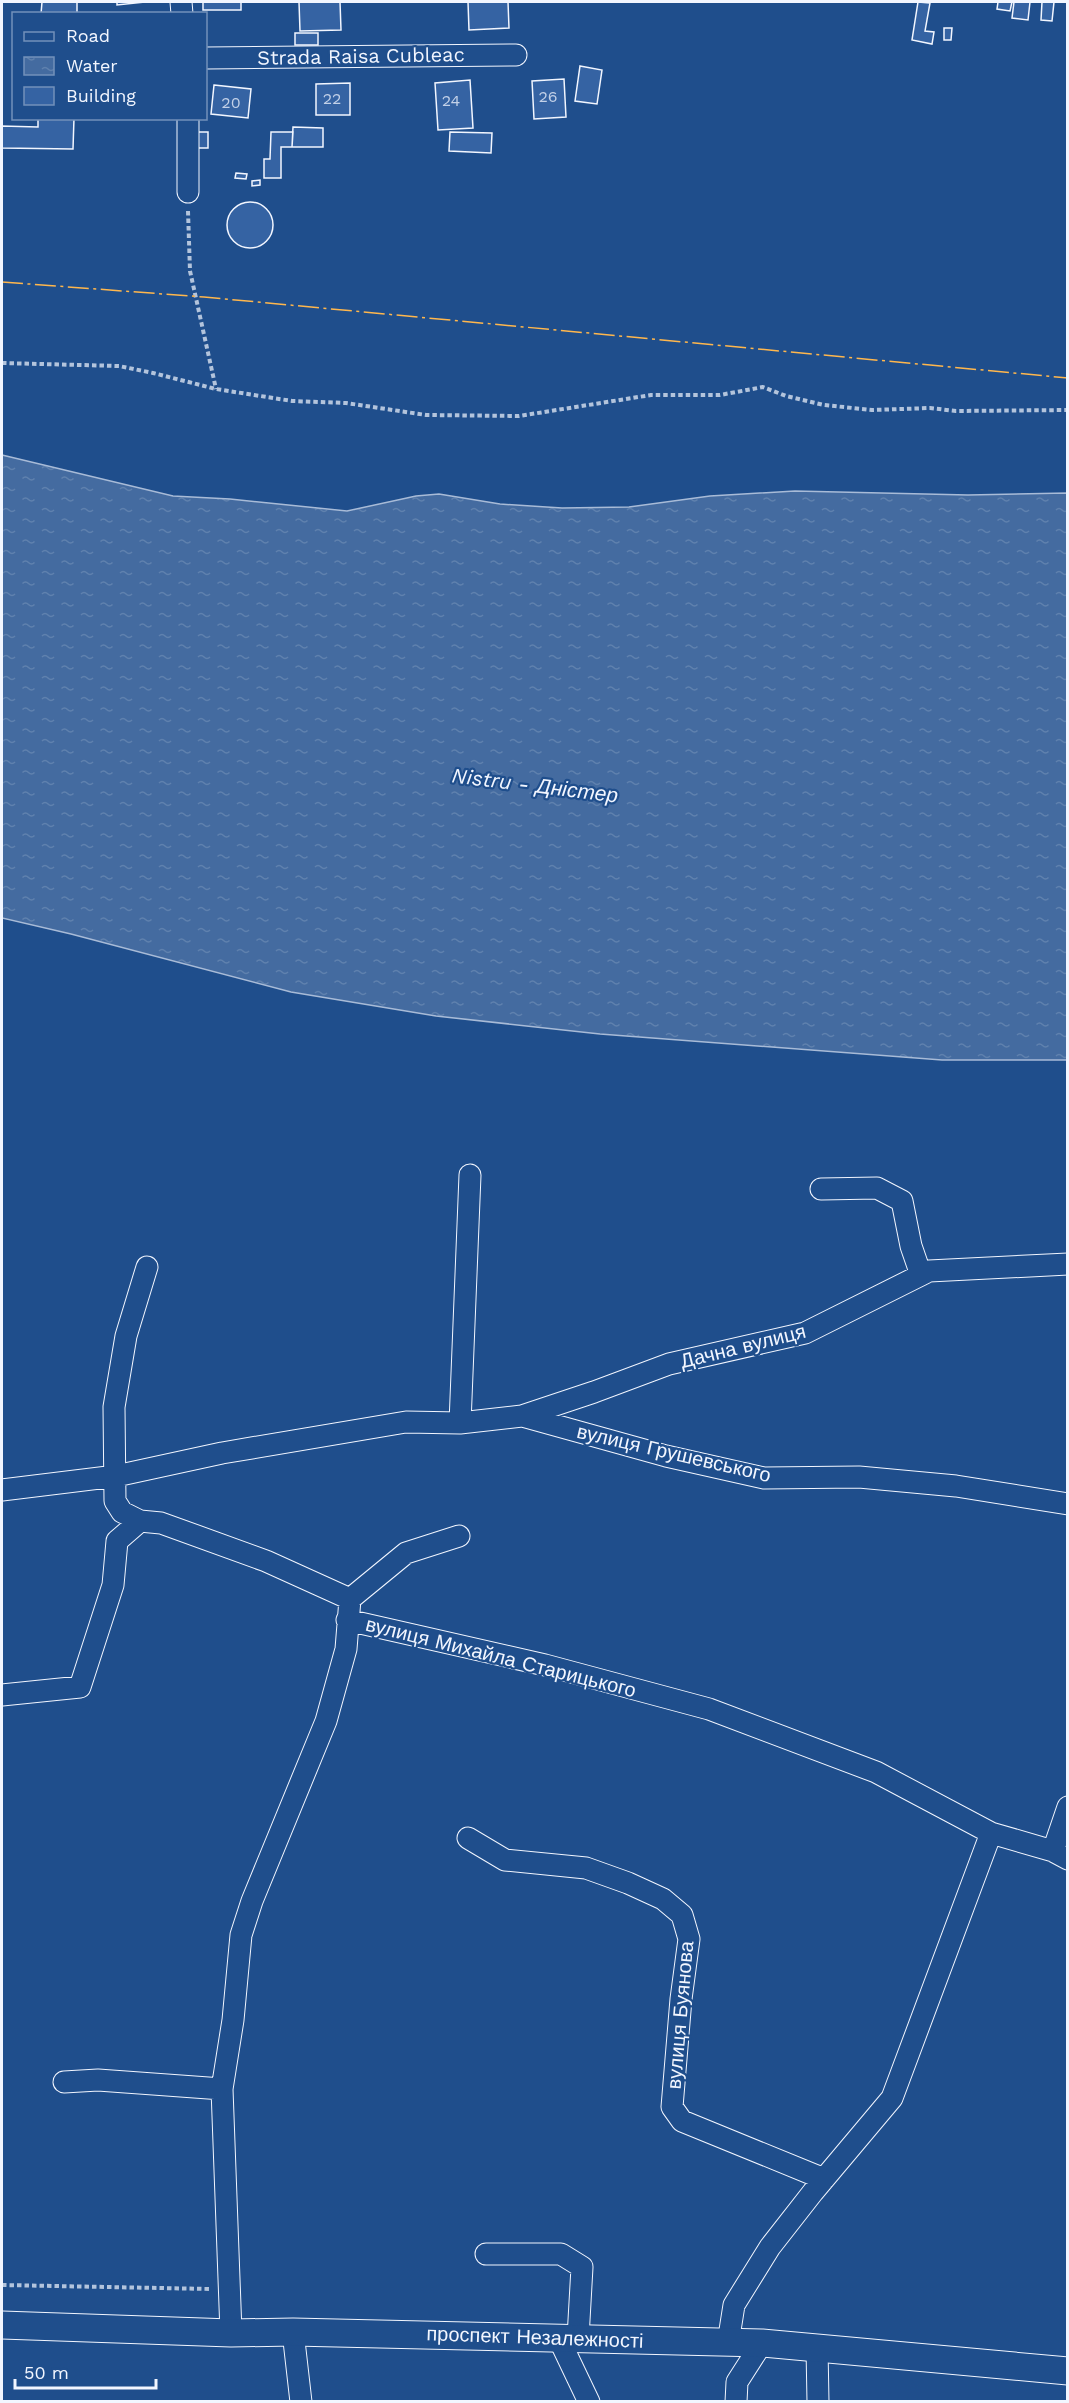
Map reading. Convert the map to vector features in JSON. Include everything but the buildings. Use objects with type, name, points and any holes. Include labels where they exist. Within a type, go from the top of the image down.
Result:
[{"type":"main road","name":"проспект Незалежності","points":[[2,2325],[231,2333],[568,2337],[762,2343],[1068,2371]]},
{"type":"street","name":"Strada Raisa Cubleac","points":[[207,58],[516,55]]},
{"type":"street","points":[[188,120],[188,192]]},
{"type":"street","points":[[460,1423],[470,1174]]},
{"type":"street","points":[[821,1189],[877,1188],[902,1202],[911,1246],[921,1275]]},
{"type":"street","name":"Дачна вулиця","points":[[522,1416],[669,1364],[804,1333],[929,1271],[1068,1264]]},
{"type":"street","points":[[147,1267],[126,1336],[114,1407],[115,1501],[122,1512],[140,1521],[162,1522],[255,1557],[348,1609],[406,1553],[459,1536]]},
{"type":"street","name":"вулиця Грушевського","points":[[2,1490],[116,1476],[222,1453],[406,1422],[460,1423],[522,1416],[666,1456],[764,1478],[859,1477],[956,1486],[1068,1504]]},
{"type":"street","points":[[2,1695],[80,1687],[113,1585],[117,1541],[140,1521]]},
{"type":"street","name":"вулиця Михайла Старицького","points":[[231,2333],[222,2090],[233,2020],[241,1935],[252,1901],[326,1720],[346,1649],[348,1609],[709,1709],[876,1773],[991,1833],[1060,1855]]},
{"type":"street","points":[[1060,1855],[1068,1807]]},
{"type":"street","points":[[728,2343],[734,2305],[770,2247],[891,2098],[991,1833]]},
{"type":"street","name":"вулиця Буянова","points":[[468,1838],[505,1860],[586,1868],[628,1883],[663,1899],[682,1915],[689,1939],[672,2086],[672,2107],[682,2121],[824,2179]]},
{"type":"street","points":[[64,2082],[98,2080],[222,2090]]},
{"type":"street","points":[[486,2254],[561,2254],[582,2267],[568,2337],[589,2402]]},
{"type":"street","points":[[293,2332],[301,2402]]},
{"type":"street","points":[[725,2402],[737,2392],[762,2343]]},
{"type":"street","points":[[816,2348],[818,2402]]},
{"type":"path","points":[[188,192],[189,271],[216,389]]},
{"type":"path","points":[[2,363],[119,366],[216,389],[292,401],[346,403],[426,415],[519,416],[651,395],[720,395],[763,387],[786,396],[824,405],[872,410],[930,408],[956,411],[1068,410]]},
{"type":"path","points":[[2,2285],[230,2289]]},
{"type":"water","name":"Nistru - Дністер","points":[[2,455],[173,496],[230,499],[347,511],[416,496],[439,494],[500,504],[562,508],[629,507],[710,496],[795,491],[968,495],[1067,493],[1067,1060],[942,1060],[600,1034],[436,1016],[291,992],[2,918]]},
{"type":"power","points":[[2,282],[204,297],[1068,378]]}]
